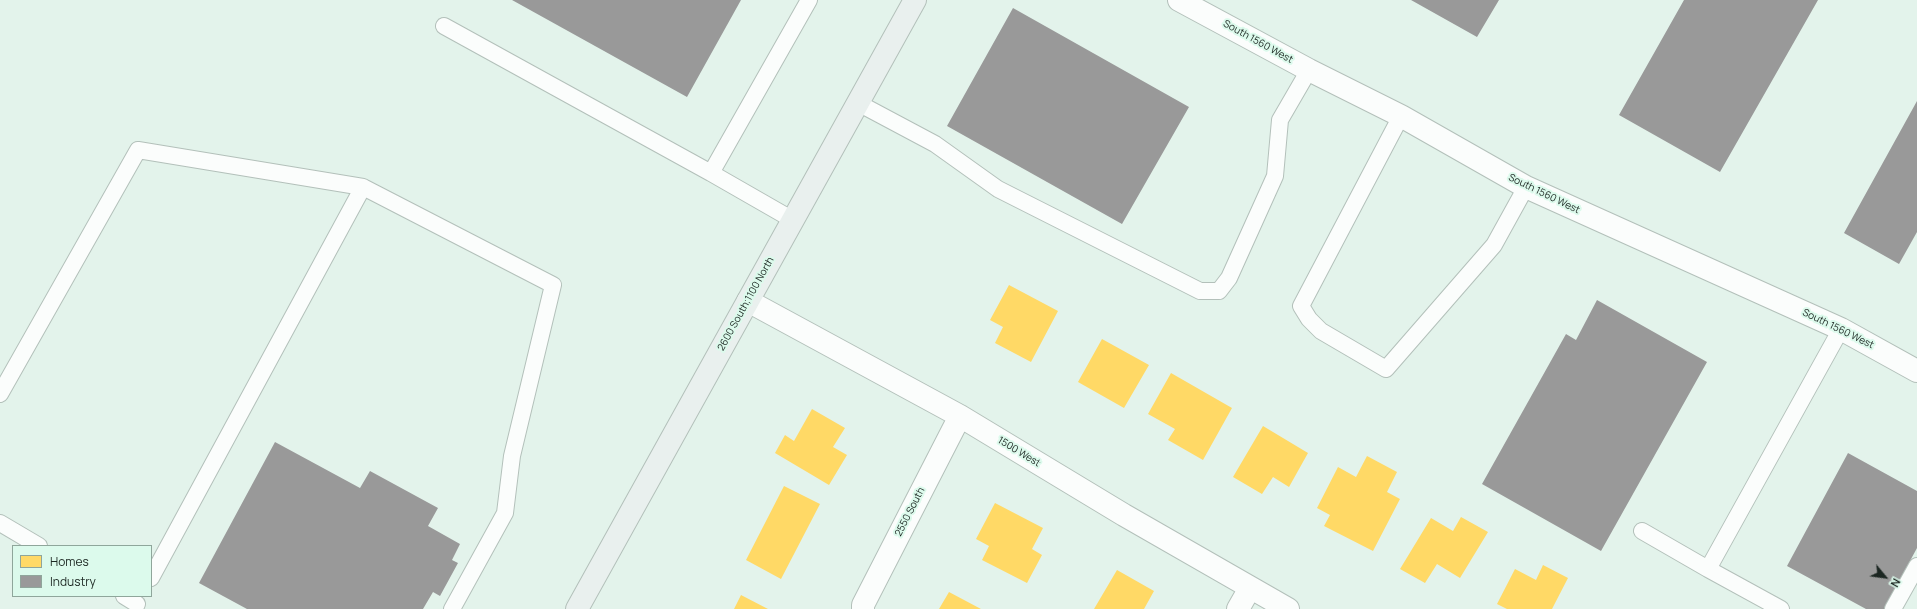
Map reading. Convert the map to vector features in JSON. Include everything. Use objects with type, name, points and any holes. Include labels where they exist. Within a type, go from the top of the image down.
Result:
[{"type":"main road","name":"2600 South;1100 North","points":[[577,609],[915,0]]},
{"type":"street","name":"South 1560 West","points":[[1180,0],[1308,70],[1401,116],[1526,187],[1841,329],[1917,371]]},
{"type":"street","name":"1500 West","points":[[748,300],[960,416],[1124,515],[1288,609]]},
{"type":"street","name":"2550 South","points":[[863,609],[863,605],[960,416]]},
{"type":"street","points":[[1238,609],[1250,588]]},
{"type":"lane","points":[[711,173],[809,0]]},
{"type":"lane","points":[[444,26],[711,173],[793,220]]},
{"type":"lane","points":[[858,103],[935,144],[998,189],[1200,291],[1219,291],[1229,278],[1275,176],[1280,120],[1308,70]]},
{"type":"lane","points":[[1401,116],[1301,306],[1308,319],[1321,332],[1386,369],[1494,245],[1526,187]]},
{"type":"lane","points":[[0,394],[138,150],[363,186],[553,285],[512,456],[505,513],[452,609]]},
{"type":"lane","points":[[152,576],[363,186]]},
{"type":"lane","points":[[1708,569],[1841,329]]},
{"type":"lane","points":[[0,523],[37,545]]},
{"type":"lane","points":[[1642,531],[1781,609]]},
{"type":"lane","points":[[1893,609],[1917,566]]},
{"type":"building: Homes","points":[[1009,285],[1058,311],[1031,362],[995,343],[1003,327],[990,320]]},
{"type":"building: Homes","points":[[1102,339],[1149,365],[1124,408],[1078,382]]},
{"type":"building: Homes","points":[[1171,373],[1232,408],[1203,460],[1168,440],[1175,429],[1148,414]]},
{"type":"building: Homes","points":[[812,409],[845,428],[833,447],[847,455],[829,485],[775,453],[785,435],[794,441]]},
{"type":"building: Homes","points":[[1263,426],[1308,453],[1289,487],[1273,477],[1262,494],[1233,477]]},
{"type":"building: Homes","points":[[1367,456],[1397,472],[1387,492],[1400,499],[1373,551],[1324,526],[1330,515],[1317,508],[1338,467],[1356,477]]},
{"type":"building: Homes","points":[[784,486],[820,504],[781,579],[746,560]]},
{"type":"building: Homes","points":[[995,503],[1043,528],[1032,549],[1042,555],[1027,583],[982,560],[989,546],[976,539]]},
{"type":"building: Homes","points":[[1461,517],[1488,532],[1460,578],[1437,564],[1425,583],[1400,569],[1431,518],[1453,531]]},
{"type":"building: Homes","points":[[1543,565],[1568,578],[1552,609],[1507,609],[1497,604],[1515,569],[1536,580]]},
{"type":"building: Homes","points":[[1117,570],[1154,591],[1144,609],[1094,609]]},
{"type":"building: Homes","points":[[949,592],[981,609],[939,609]]},
{"type":"building: Homes","points":[[741,595],[768,609],[734,609]]},
{"type":"building: Industry","points":[[512,0],[741,0],[687,97]]},
{"type":"building: Industry","points":[[1411,0],[1499,0],[1477,37]]},
{"type":"building: Industry","points":[[1684,0],[1818,0],[1720,172],[1619,115]]},
{"type":"building: Industry","points":[[1013,8],[1189,107],[1122,224],[947,126]]},
{"type":"building: Industry","points":[[1917,101],[1917,232],[1899,264],[1844,233]]},
{"type":"building: Industry","points":[[1597,300],[1707,362],[1601,551],[1482,484],[1566,334],[1576,340]]},
{"type":"building: Industry","points":[[275,442],[360,488],[370,471],[438,508],[428,526],[460,544],[452,560],[458,563],[440,596],[433,592],[423,609],[247,609],[199,583]]},
{"type":"building: Industry","points":[[1848,453],[1917,491],[1917,548],[1884,609],[1866,609],[1787,566]]}]
